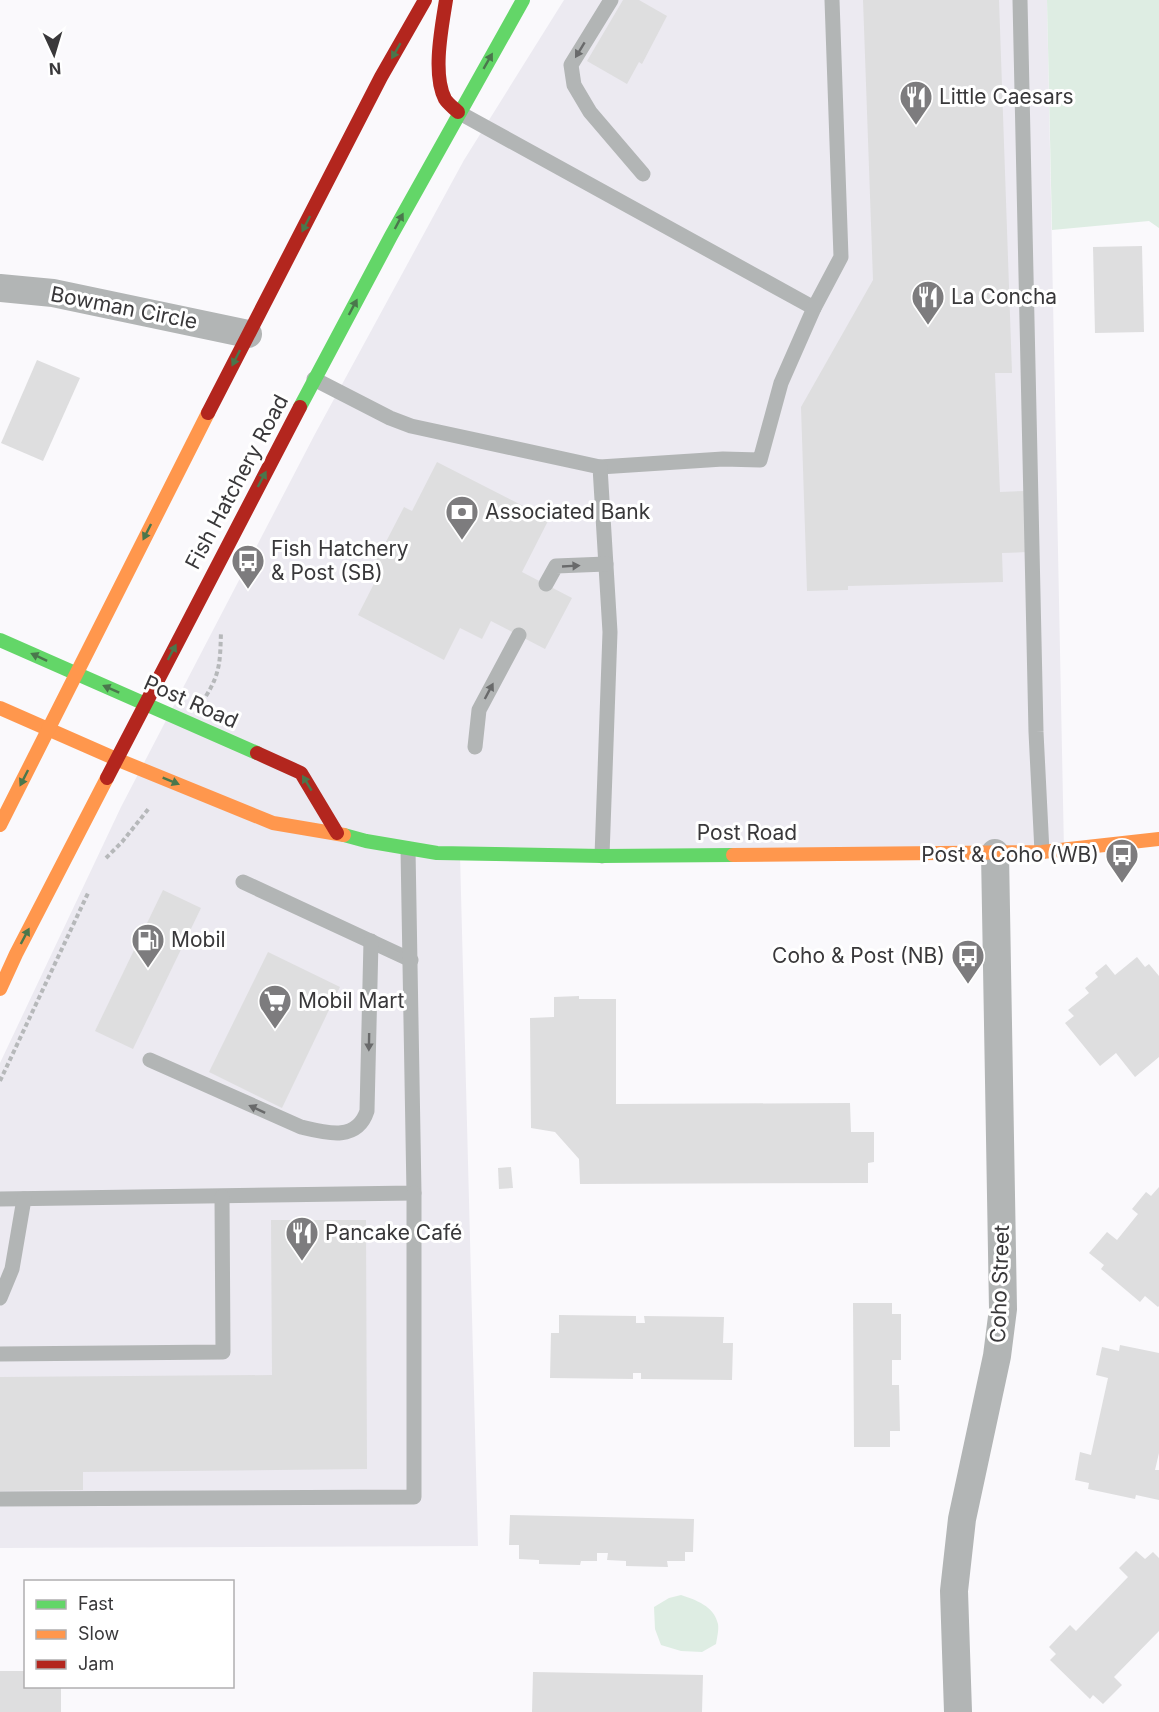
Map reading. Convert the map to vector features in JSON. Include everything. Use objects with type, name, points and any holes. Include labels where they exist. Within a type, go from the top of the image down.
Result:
[{"type":"main road","points":[[0,825],[248,334],[381,77],[425,0]]},
{"type":"main road","points":[[446,0],[440,58],[441,81],[445,99],[458,112]]},
{"type":"main road","name":"Fish Hatchery Road","points":[[0,989],[144,704],[314,379],[458,112],[523,0]]},
{"type":"main road","name":"Post Road","points":[[0,640],[301,773],[337,833]]},
{"type":"main road","name":"Post Road","points":[[0,708],[116,759],[273,823],[337,833],[408,849],[460,854],[602,856],[1042,852],[1159,839]]},
{"type":"street","name":"Bowman Circle","points":[[0,288],[53,293],[248,334]]},
{"type":"street","name":"Coho Street","points":[[958,1712],[954,1591],[962,1520],[997,1356],[1003,1309],[995,852]]},
{"type":"lane","points":[[610,0],[571,65],[574,85],[590,112],[643,174]]},
{"type":"lane","points":[[314,379],[390,418],[411,426],[600,467],[723,459],[760,460],[781,384],[814,308],[841,257],[832,0]]},
{"type":"lane","points":[[1020,0],[1036,732],[1042,852]]},
{"type":"lane","points":[[458,112],[814,308]]},
{"type":"lane","points":[[600,467],[610,632],[602,856]]},
{"type":"lane","points":[[546,584],[556,566],[606,564]]},
{"type":"lane","points":[[475,747],[479,710],[519,635]]},
{"type":"lane","points":[[0,1500],[414,1497],[414,1193],[408,849]]},
{"type":"lane","points":[[243,882],[411,960]]},
{"type":"lane","points":[[150,1060],[301,1127],[333,1133],[348,1132],[358,1128],[364,1121],[367,1111],[371,941]]},
{"type":"lane","points":[[0,1200],[414,1193]]},
{"type":"lane","points":[[0,1354],[223,1352],[222,1197]]},
{"type":"lane","points":[[0,1298],[12,1269],[24,1199]]},
{"type":"path","points":[[202,703],[216,680],[219,665]]},
{"type":"path","points":[[100,868],[106,858],[140,821]]},
{"type":"path","points":[[0,1081],[90,890]]},
{"type":"shaded area","points":[[564,0],[1047,0],[1064,851],[460,855],[478,1546],[0,1548],[0,1063],[121,807],[315,434],[464,160]]},
{"type":"shaded area","points":[[1047,0],[1159,0],[1159,228],[1149,221],[1052,230]]},
{"type":"shaded area","points":[[681,1595],[704,1605],[716,1618],[718,1634],[716,1644],[702,1652],[681,1651],[661,1645],[655,1629],[654,1607],[669,1598]]},
{"type":"building","points":[[623,0],[639,0],[667,16],[642,64],[639,62],[627,84],[587,61]]},
{"type":"building","name":"La Concha","points":[[863,0],[999,0],[1012,373],[995,373],[1000,492],[1025,491],[1028,552],[1002,553],[1003,582],[848,586],[848,590],[807,591],[801,407],[873,280]]},
{"type":"building","points":[[1142,246],[1144,332],[1095,333],[1093,247]]},
{"type":"building","points":[[37,360],[80,378],[43,461],[1,443]]},
{"type":"building","name":"Associated Bank","points":[[437,462],[549,519],[522,572],[572,598],[545,649],[491,621],[482,639],[460,628],[444,660],[358,615],[382,568],[375,563],[404,507],[412,511]]},
{"type":"building","name":"Mobil","points":[[163,890],[201,908],[133,1049],[95,1031]]},
{"type":"building","name":"Mobil Mart","points":[[268,952],[340,987],[282,1108],[209,1072]]},
{"type":"building","points":[[1137,957],[1145,967],[1149,964],[1159,976],[1159,1057],[1135,1077],[1116,1053],[1100,1066],[1065,1023],[1074,1016],[1068,1010],[1089,993],[1085,988],[1098,977],[1095,973],[1106,964],[1115,975]]},
{"type":"building","points":[[579,996],[579,999],[616,999],[616,1104],[850,1103],[851,1132],[874,1132],[874,1162],[868,1163],[868,1183],[580,1184],[579,1159],[555,1132],[531,1128],[530,1018],[554,1017],[554,997]]},
{"type":"building","points":[[511,1167],[513,1188],[499,1189],[498,1168]]},
{"type":"building","points":[[1159,1187],[1158,1307],[1145,1296],[1140,1302],[1101,1269],[1104,1265],[1089,1253],[1107,1232],[1117,1240],[1138,1214],[1132,1209],[1146,1192],[1151,1196]]},
{"type":"building","points":[[271,1220],[366,1220],[367,1469],[83,1472],[83,1490],[0,1491],[0,1377],[272,1375]]},
{"type":"building","points":[[853,1303],[892,1303],[892,1314],[901,1314],[901,1360],[892,1360],[892,1385],[899,1385],[900,1431],[890,1431],[890,1447],[854,1447]]},
{"type":"building","points":[[559,1315],[636,1316],[636,1323],[645,1323],[644,1316],[724,1317],[723,1343],[733,1343],[732,1380],[641,1379],[641,1373],[633,1373],[633,1379],[550,1378],[551,1333],[559,1333]]},
{"type":"building","points":[[1120,1345],[1159,1353],[1159,1453],[1155,1470],[1159,1470],[1159,1500],[1136,1495],[1135,1499],[1088,1489],[1089,1483],[1075,1480],[1080,1452],[1091,1455],[1108,1378],[1096,1375],[1102,1347],[1119,1351]]},
{"type":"building","points":[[510,1515],[694,1519],[693,1552],[685,1552],[685,1561],[667,1561],[668,1567],[626,1566],[626,1561],[607,1560],[608,1553],[597,1553],[597,1561],[581,1561],[580,1565],[539,1564],[539,1560],[519,1559],[519,1545],[509,1545]]},
{"type":"building","points":[[1136,1551],[1145,1559],[1153,1552],[1159,1558],[1159,1631],[1114,1677],[1122,1685],[1103,1704],[1093,1695],[1090,1699],[1050,1660],[1056,1654],[1049,1647],[1070,1625],[1076,1631],[1128,1577],[1119,1568]]},
{"type":"building","points":[[0,1671],[24,1671],[24,1688],[61,1688],[61,1712],[0,1712]]},
{"type":"building","points":[[533,1672],[703,1675],[702,1712],[532,1712]]},
{"type":"traffic: fast","points":[[300,407],[391,236],[523,0]]},
{"type":"traffic: fast","points":[[0,640],[257,753]]},
{"type":"traffic: fast","points":[[344,835],[437,853],[602,856],[733,855]]},
{"type":"traffic: slow","points":[[0,825],[208,413]]},
{"type":"traffic: slow","points":[[0,708],[116,759],[273,823],[344,835]]},
{"type":"traffic: slow","points":[[0,989],[107,778]]},
{"type":"traffic: slow","points":[[733,855],[1042,852],[1159,839]]},
{"type":"traffic: jam","points":[[208,413],[381,77],[425,0]]},
{"type":"traffic: jam","points":[[446,0],[440,36],[439,77],[445,99],[458,112]]},
{"type":"traffic: jam","points":[[107,778],[300,407]]},
{"type":"traffic: jam","points":[[257,753],[301,773],[337,833]]},
{"type":"place","name":"Little Caesars","points":[[916,126]]},
{"type":"place","name":"La Concha","points":[[928,326]]},
{"type":"place","name":"Associated Bank","points":[[462,541]]},
{"type":"place","name":"Fish Hatchery & Post (SB)","points":[[248,590]]},
{"type":"place","name":"Post & Coho (WB)","points":[[1122,884]]},
{"type":"place","name":"Mobil","points":[[148,969]]},
{"type":"place","name":"Coho & Post (NB)","points":[[968,985]]},
{"type":"place","name":"Mobil Mart","points":[[275,1030]]},
{"type":"place","name":"Pancake Café","points":[[302,1262]]}]
